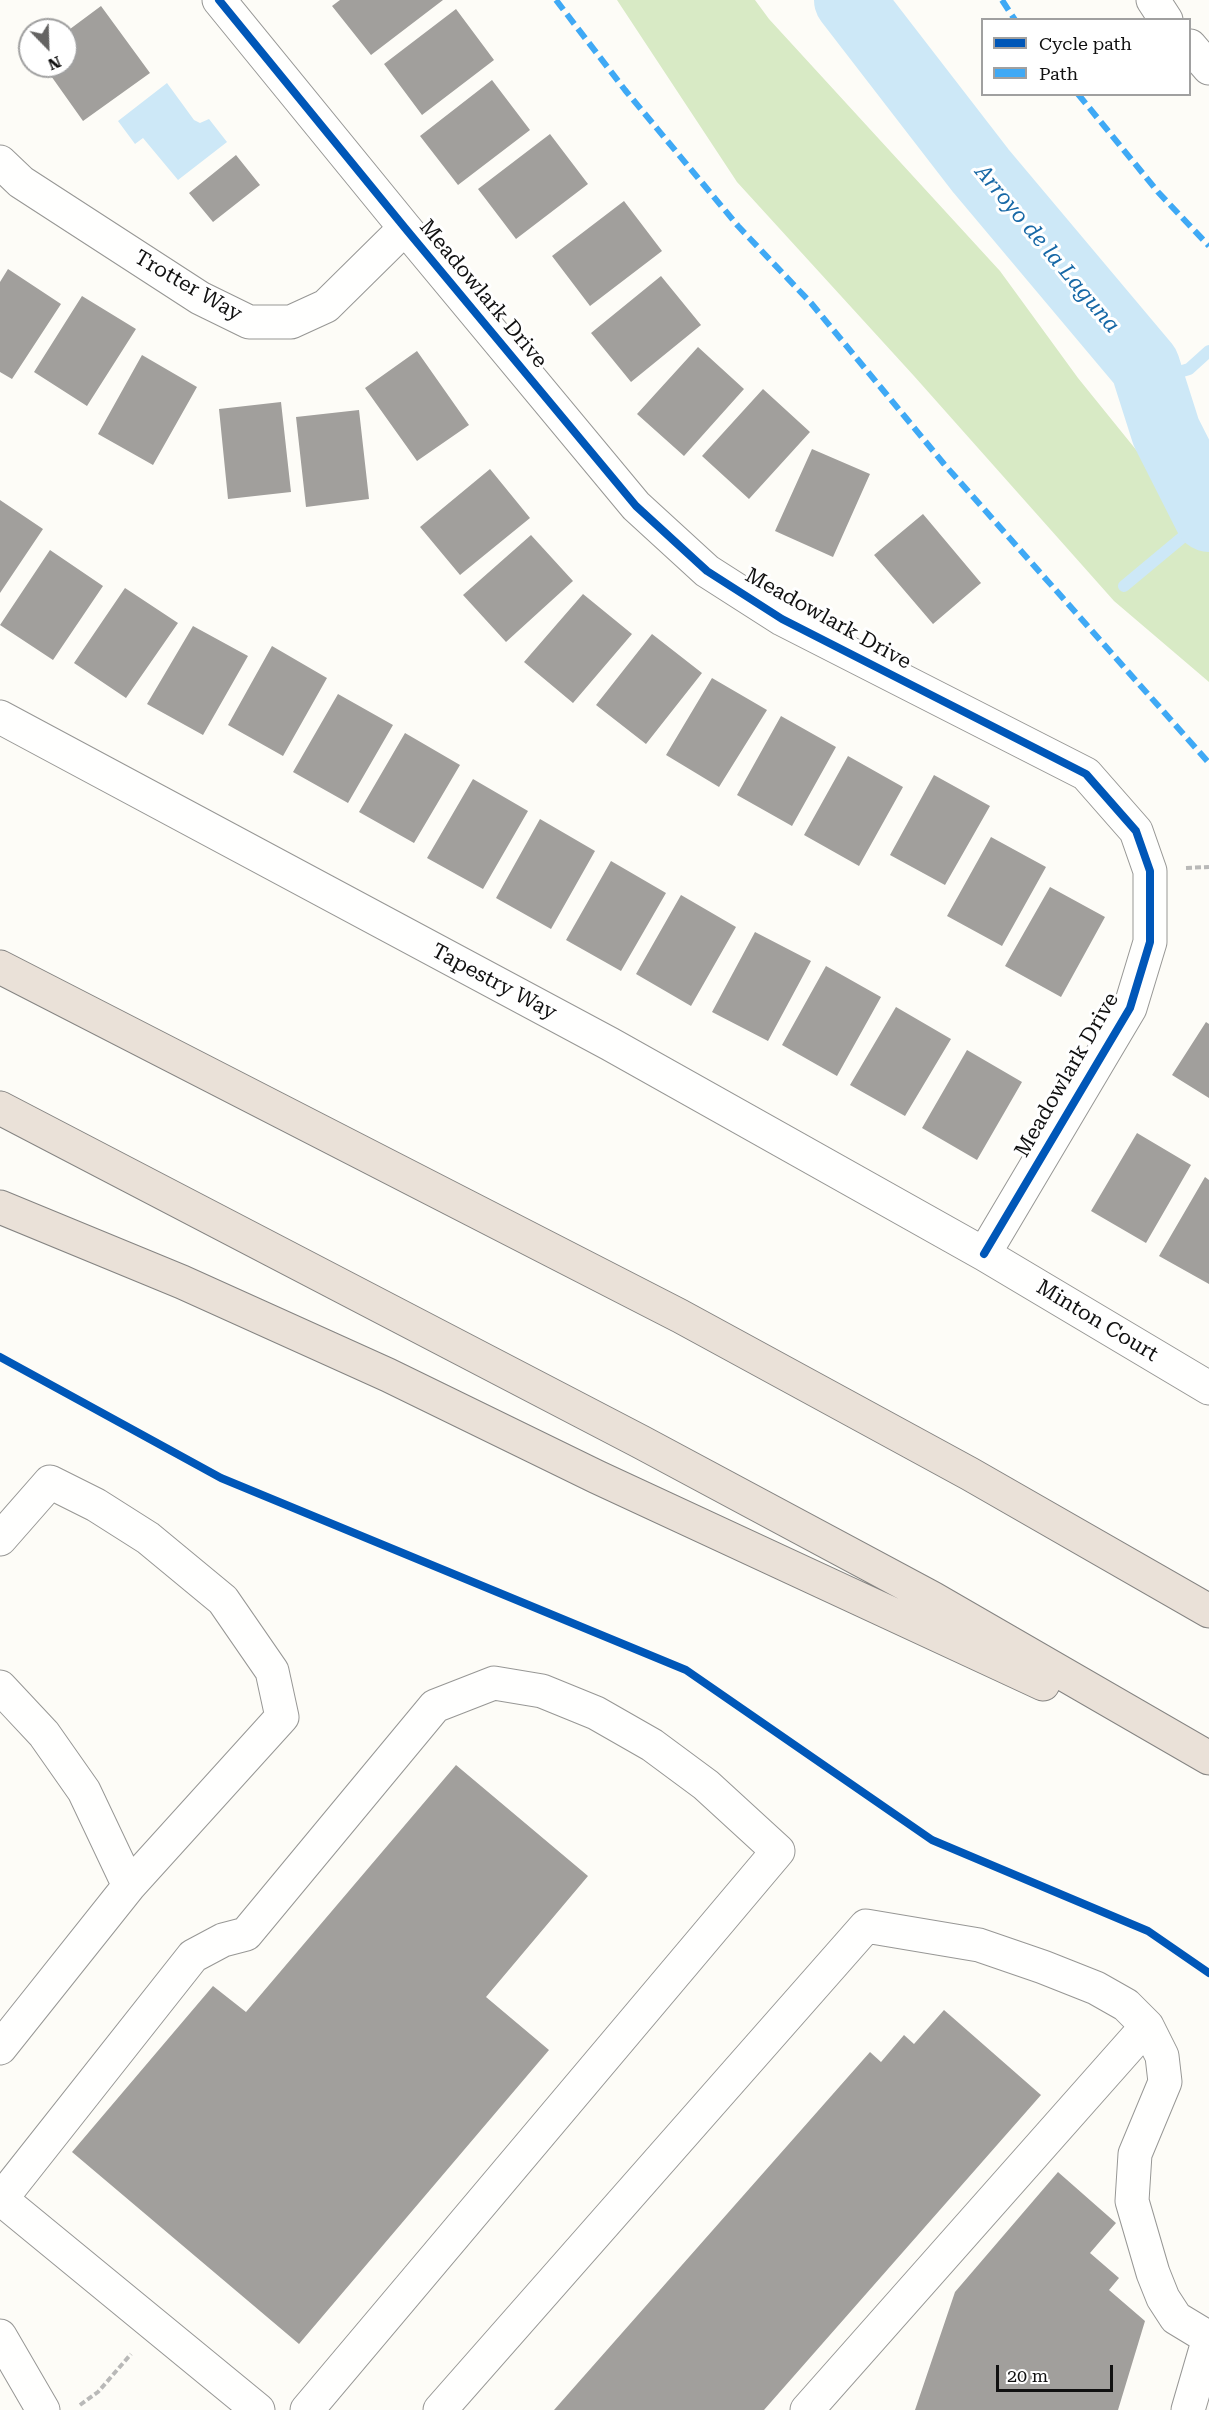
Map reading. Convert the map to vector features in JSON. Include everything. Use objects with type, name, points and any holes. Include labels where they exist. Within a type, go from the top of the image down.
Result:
[{"type":"highway","points":[[0,967],[680,1316],[970,1474],[1209,1611]]},
{"type":"highway","points":[[0,1108],[631,1437],[932,1598],[1209,1760]]},
{"type":"highway","points":[[0,1207],[182,1282],[388,1375],[597,1477],[1209,1760]]},
{"type":"street","name":"Meadowlark Drive","points":[[219,0],[636,506],[707,571],[782,619],[1086,774],[1136,831],[1150,871],[1150,942],[1130,1008],[984,1254]]},
{"type":"street","points":[[1152,0],[1165,18]]},
{"type":"street","points":[[1191,47],[1209,68]]},
{"type":"street","name":"Trotter Way","points":[[0,162],[21,182],[200,298],[249,322],[291,322],[326,306],[405,228]]},
{"type":"street","name":"Tapestry Way","points":[[0,717],[610,1044],[984,1254]]},
{"type":"street","name":"Minton Court","points":[[984,1254],[1209,1388]]},
{"type":"street","points":[[0,1539],[50,1482],[96,1505],[148,1538],[223,1600],[272,1671],[282,1717],[129,1886],[0,2048]]},
{"type":"street","points":[[258,2410],[0,2199],[193,1956],[223,1940],[246,1934],[435,1706],[494,1683],[542,1691],[596,1713],[652,1745],[706,1785],[778,1851],[307,2410]]},
{"type":"street","points":[[0,1687],[44,1734],[84,1791],[129,1886]]},
{"type":"street","points":[[441,2410],[866,1926],[979,1945],[1043,1967],[1096,1988],[1126,2005],[1147,2026],[1162,2056],[1165,2082],[1135,2154],[1132,2201],[1153,2273],[1163,2298],[1176,2318],[1209,2338],[1188,2410]]},
{"type":"street","points":[[807,2410],[1147,2026]]},
{"type":"street","points":[[0,2336],[43,2410]]},
{"type":"path","points":[[71,2410],[98,2392],[155,2326]]},
{"type":"green space","points":[[617,0],[755,0],[769,19],[1000,271],[1078,378],[1209,540],[1209,682],[1114,601],[914,376],[737,182]]},
{"type":"water","points":[[167,83],[194,120],[200,123],[209,119],[227,142],[178,180],[143,138],[135,144],[118,121]]},
{"type":"building","points":[[340,0],[443,0],[371,55],[332,6]]},
{"type":"building","points":[[101,6],[150,73],[83,121],[53,78],[78,78],[78,23]]},
{"type":"building","points":[[456,9],[494,60],[422,115],[384,64]]},
{"type":"building","points":[[492,80],[530,130],[458,185],[420,136]]},
{"type":"building","points":[[550,134],[588,184],[516,239],[478,189]]},
{"type":"building","points":[[236,155],[260,185],[213,222],[189,193]]},
{"type":"building","points":[[624,201],[662,251],[590,306],[552,256]]},
{"type":"building","points":[[8,269],[61,304],[12,379],[0,372],[0,282]]},
{"type":"building","points":[[661,276],[701,325],[631,382],[591,333]]},
{"type":"building","points":[[82,296],[136,329],[87,406],[34,372]]},
{"type":"building","points":[[698,347],[744,389],[684,456],[637,414]]},
{"type":"building","points":[[417,351],[469,425],[417,461],[365,388]]},
{"type":"building","points":[[142,355],[197,387],[153,465],[98,434]]},
{"type":"building","points":[[763,389],[810,432],[749,499],[702,456]]},
{"type":"building","points":[[281,402],[291,492],[228,499],[219,409]]},
{"type":"building","points":[[359,410],[369,499],[306,507],[296,417]]},
{"type":"building","points":[[812,449],[870,474],[833,557],[775,531]]},
{"type":"building","points":[[490,469],[530,518],[460,575],[420,527]]},
{"type":"building","points":[[0,500],[43,529],[0,593]]},
{"type":"building","points":[[923,514],[981,583],[933,624],[874,555]]},
{"type":"building","points":[[531,535],[573,581],[506,642],[463,595]]},
{"type":"building","points":[[50,550],[103,586],[53,660],[0,625]]},
{"type":"building","points":[[125,588],[178,623],[126,698],[74,663]]},
{"type":"building","points":[[583,594],[632,634],[573,703],[524,662]]},
{"type":"building","points":[[193,626],[248,656],[203,735],[147,704]]},
{"type":"building","points":[[652,634],[702,673],[646,744],[596,705]]},
{"type":"building","points":[[272,646],[327,678],[283,756],[228,725]]},
{"type":"building","points":[[712,678],[767,710],[719,787],[666,755]]},
{"type":"building","points":[[338,694],[393,725],[348,803],[293,772]]},
{"type":"building","points":[[781,716],[836,747],[792,826],[737,795]]},
{"type":"building","points":[[405,733],[460,765],[414,843],[359,812]]},
{"type":"building","points":[[848,756],[903,787],[859,866],[804,835]]},
{"type":"building","points":[[934,775],[990,806],[945,885],[890,855]]},
{"type":"building","points":[[473,779],[528,811],[483,889],[427,858]]},
{"type":"building","points":[[540,819],[595,851],[551,929],[496,898]]},
{"type":"building","points":[[991,837],[1046,867],[1002,946],[947,916]]},
{"type":"building","points":[[611,861],[666,893],[621,971],[566,940]]},
{"type":"building","points":[[1050,887],[1105,917],[1061,997],[1005,966]]},
{"type":"building","points":[[681,895],[736,927],[691,1006],[636,974]]},
{"type":"building","points":[[755,932],[811,961],[768,1041],[712,1012]]},
{"type":"building","points":[[826,966],[881,997],[837,1076],[782,1045]]},
{"type":"building","points":[[896,1007],[951,1039],[905,1116],[850,1085]]},
{"type":"building","points":[[1206,1022],[1209,1024],[1209,1098],[1172,1075]]},
{"type":"building","points":[[967,1050],[1022,1082],[977,1160],[922,1128]]},
{"type":"building","points":[[1137,1133],[1191,1165],[1146,1243],[1091,1211]]},
{"type":"building","points":[[1205,1177],[1209,1180],[1209,1284],[1159,1256]]},
{"type":"building","points":[[456,1765],[588,1876],[486,1997],[549,2050],[299,2344],[72,2152],[213,1986],[246,2012]]},
{"type":"building","points":[[944,2010],[1041,2095],[764,2410],[554,2410],[870,2052],[881,2062],[904,2035],[914,2044]]},
{"type":"building","points":[[1058,2172],[1116,2223],[1090,2253],[1119,2278],[1109,2290],[1145,2321],[1118,2410],[915,2410],[955,2292]]},
{"type":"waterway","name":"Arroyo de la Laguna","points":[[849,0],[981,171],[1145,366],[1166,432],[1209,517]]},
{"type":"waterway","points":[[1150,381],[1189,369],[1209,351]]},
{"type":"waterway","points":[[1124,586],[1208,516]]},
{"type":"marked path","points":[[556,0],[625,90],[738,226],[811,303],[944,464],[1209,763]]},
{"type":"marked path","points":[[1002,0],[1014,18]]},
{"type":"marked path","points":[[1080,96],[1158,192],[1209,246]]},
{"type":"cycle path","points":[[219,0],[636,506],[707,571],[782,619],[1086,774],[1136,831],[1150,871],[1150,942],[1130,1008],[984,1254]]},
{"type":"cycle path","points":[[0,1357],[221,1478],[686,1670],[932,1840],[1148,1931],[1209,1973]]}]
